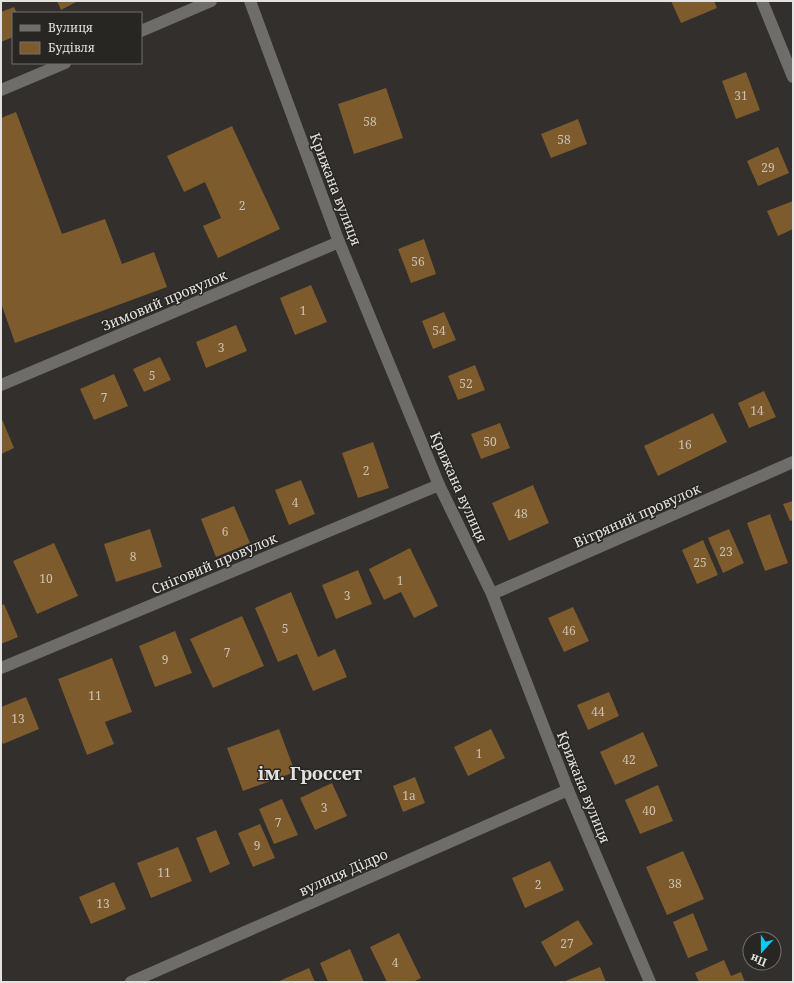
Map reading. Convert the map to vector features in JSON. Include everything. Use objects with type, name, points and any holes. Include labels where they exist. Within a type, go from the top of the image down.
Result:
[{"type":"street","points":[[142,31],[211,1]]},
{"type":"street","name":"Крижана вулиця","points":[[250,1],[339,242],[440,485],[492,594],[568,790],[650,982]]},
{"type":"street","points":[[762,1],[793,77]]},
{"type":"street","points":[[1,90],[63,64]]},
{"type":"street","name":"Зимовий провулок","points":[[1,385],[339,242]]},
{"type":"street","name":"Вітряний провулок","points":[[492,594],[793,462]]},
{"type":"street","name":"Сніговий провулок","points":[[1,668],[440,485]]},
{"type":"street","name":"вулиця Дідро","points":[[131,982],[568,790]]},
{"type":"building","points":[[57,1],[78,1],[61,10]]},
{"type":"building","points":[[671,1],[714,1],[717,8],[681,23]]},
{"type":"building","points":[[14,7],[16,12],[12,12],[12,37],[1,42],[1,12]]},
{"type":"building","points":[[746,72],[760,110],[736,119],[722,81]]},
{"type":"building","points":[[386,88],[403,138],[354,154],[338,104]]},
{"type":"building","points":[[16,112],[62,234],[105,219],[122,264],[154,252],[167,287],[15,343],[1,303],[1,118]]},
{"type":"building","points":[[578,119],[587,144],[551,158],[541,134]]},
{"type":"building","points":[[232,126],[280,229],[218,258],[203,226],[221,218],[205,182],[184,192],[167,156]]},
{"type":"building","points":[[778,147],[789,173],[758,186],[747,161]]},
{"type":"building","points":[[793,201],[793,229],[778,236],[767,211]]},
{"type":"building","points":[[424,239],[436,274],[411,283],[398,249]]},
{"type":"building","points":[[311,285],[327,322],[295,335],[280,298]]},
{"type":"building","points":[[444,312],[456,340],[433,349],[422,321]]},
{"type":"building","points":[[236,325],[247,351],[206,368],[196,342]]},
{"type":"building","points":[[160,357],[171,380],[144,392],[133,369]]},
{"type":"building","points":[[475,365],[485,390],[458,400],[448,376]]},
{"type":"building","points":[[114,374],[128,406],[94,420],[80,389]]},
{"type":"building","points":[[764,391],[776,417],[749,428],[738,403]]},
{"type":"building","points":[[713,413],[727,442],[658,476],[644,446]]},
{"type":"building","points":[[1,417],[14,448],[1,454]]},
{"type":"building","points":[[500,423],[510,448],[481,459],[471,434]]},
{"type":"building","points":[[373,442],[389,488],[358,498],[342,453]]},
{"type":"building","points":[[301,480],[315,514],[289,525],[275,490]]},
{"type":"building","points":[[533,485],[549,523],[509,541],[492,503]]},
{"type":"building","points":[[793,501],[793,520],[790,521],[783,504]]},
{"type":"building","points":[[234,506],[250,543],[216,557],[201,519]]},
{"type":"building","points":[[770,514],[788,563],[765,571],[747,523]]},
{"type":"building","points":[[150,529],[162,567],[116,582],[104,544]]},
{"type":"building","points":[[729,529],[744,563],[723,573],[708,538]]},
{"type":"building","points":[[703,540],[718,575],[697,584],[682,550]]},
{"type":"building","points":[[54,543],[78,596],[37,614],[13,561]]},
{"type":"building","points":[[410,548],[438,606],[414,618],[401,592],[384,600],[369,569]]},
{"type":"building","points":[[358,570],[372,604],[336,619],[322,585]]},
{"type":"building","points":[[291,592],[318,657],[335,649],[347,677],[313,691],[297,654],[278,662],[255,608]]},
{"type":"building","points":[[4,604],[18,637],[1,644],[1,606]]},
{"type":"building","points":[[573,607],[589,641],[564,652],[548,618]]},
{"type":"building","points":[[242,616],[264,666],[213,688],[190,639]]},
{"type":"building","points":[[175,631],[192,673],[155,687],[139,646]]},
{"type":"building","points":[[112,658],[132,712],[105,722],[114,744],[87,755],[58,679]]},
{"type":"building","points":[[609,692],[619,716],[588,730],[577,705]]},
{"type":"building","points":[[26,697],[39,729],[3,744],[1,739],[1,707]]},
{"type":"building","points":[[279,729],[295,772],[243,791],[227,748]]},
{"type":"building","points":[[491,729],[505,758],[468,776],[454,747]]},
{"type":"building","points":[[643,732],[658,766],[615,785],[600,752]]},
{"type":"building","points":[[415,777],[425,803],[403,812],[393,786]]},
{"type":"building","points":[[332,783],[347,816],[315,830],[300,798]]},
{"type":"building","points":[[658,785],[673,821],[640,834],[625,800]]},
{"type":"building","points":[[282,799],[298,835],[274,844],[259,809]]},
{"type":"building","points":[[260,824],[275,858],[253,867],[238,833]]},
{"type":"building","points":[[216,830],[230,864],[210,873],[196,838]]},
{"type":"building","points":[[178,847],[192,881],[151,898],[137,863]]},
{"type":"building","points":[[683,851],[704,899],[667,915],[646,867]]},
{"type":"building","points":[[550,861],[564,890],[525,908],[512,878]]},
{"type":"building","points":[[114,882],[126,909],[91,924],[79,897]]},
{"type":"building","points":[[693,913],[708,950],[688,958],[673,922]]},
{"type":"building","points":[[578,920],[593,944],[555,967],[541,942]]},
{"type":"building","points":[[399,933],[421,978],[413,982],[387,982],[370,947]]},
{"type":"building","points":[[350,949],[364,982],[328,982],[320,963]]},
{"type":"building","points":[[724,960],[731,976],[741,972],[745,982],[699,982],[695,973]]},
{"type":"building","points":[[600,967],[606,982],[563,982]]},
{"type":"building","points":[[309,968],[315,982],[277,982]]},
{"type":"district","name":"ім. Гроссет","points":[[310,773]]}]
